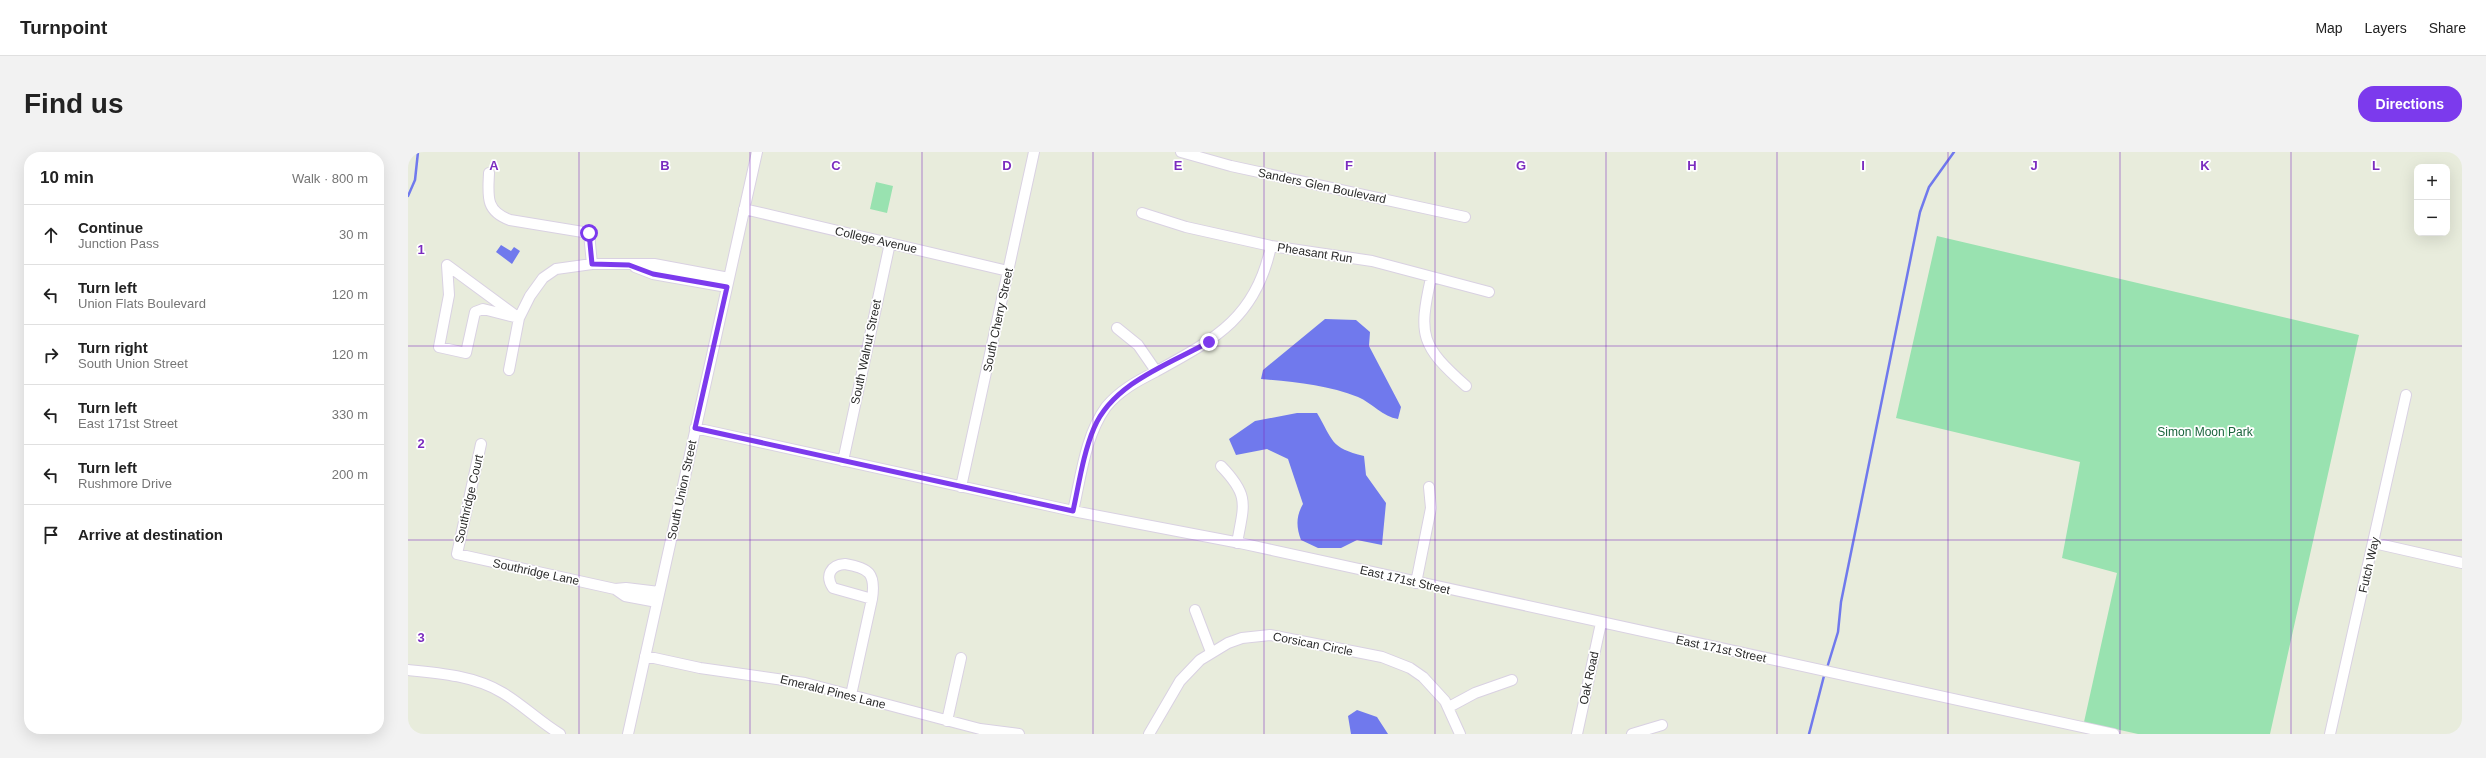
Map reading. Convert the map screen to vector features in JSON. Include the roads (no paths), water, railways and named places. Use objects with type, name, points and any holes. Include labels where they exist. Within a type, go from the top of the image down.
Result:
[{"type":"street","name":"South Union Street","points":[[628,734],[757,152]]},
{"type":"street","name":"South Cherry Street","points":[[961,487],[1034,152]]},
{"type":"street","name":"Sanders Glen Boulevard","points":[[1181,152],[1231,166],[1465,216]]},
{"type":"street","points":[[489,173],[489,203],[499,216],[510,220],[589,233],[592,264]]},
{"type":"street","name":"College Avenue","points":[[744,210],[1008,271]]},
{"type":"street","name":"Pheasant Run","points":[[1142,213],[1186,227],[1272,246],[1372,261],[1431,278],[1489,292]]},
{"type":"street","name":"South Walnut Street","points":[[844,461],[890,243]]},
{"type":"street","points":[[1073,511],[1089,442],[1100,416],[1125,389],[1209,342],[1237,318],[1258,286],[1268,262],[1272,246]]},
{"type":"street","points":[[509,370],[519,318],[530,296],[543,278],[556,269],[592,264],[629,265],[653,274],[728,283]]},
{"type":"street","points":[[447,265],[519,318],[483,309],[475,312],[466,353],[439,347],[449,295],[447,265]]},
{"type":"street","points":[[1431,278],[1423,319],[1427,342],[1439,361],[1466,386]]},
{"type":"street","points":[[1117,328],[1138,345],[1156,371]]},
{"type":"street","name":"Futch Way","points":[[2330,734],[2406,395]]},
{"type":"street","name":"East 171st Street","points":[[695,428],[1073,511],[1237,543],[2114,734]]},
{"type":"street","name":"Southridge Court","points":[[456,554],[481,444]]},
{"type":"street","points":[[1220,466],[1236,482],[1243,500],[1237,543]]},
{"type":"street","points":[[1416,583],[1431,508],[1430,486]]},
{"type":"street","points":[[2374,543],[2462,563]]},
{"type":"street","name":"Southridge Lane","points":[[456,554],[615,589],[625,596],[658,597]]},
{"type":"street","points":[[851,695],[872,599],[873,580],[866,570],[845,564],[832,568],[829,579],[833,588],[837,591],[872,599]]},
{"type":"street","points":[[1194,610],[1211,652]]},
{"type":"street","name":"Oak Road","points":[[1580,734],[1601,623]]},
{"type":"street","name":"Corsican Circle","points":[[1150,734],[1180,681],[1189,670],[1211,652],[1242,638],[1270,635],[1382,657],[1396,662],[1423,677],[1449,708],[1460,734]]},
{"type":"street","name":"Emerald Pines Lane","points":[[645,656],[700,668],[784,679],[980,729],[1019,734]]},
{"type":"street","points":[[947,721],[961,658]]},
{"type":"street","points":[[408,670],[452,675],[493,688],[516,701],[560,734]]},
{"type":"street","points":[[1449,708],[1475,693],[1512,680]]},
{"type":"street","points":[[1632,734],[1662,726]]},
{"type":"waterway","points":[[408,196],[415,180],[418,152]]},
{"type":"waterway","points":[[1827,668],[1838,632],[1841,602],[1920,212],[1929,187],[1954,152]]},
{"type":"waterway","points":[[1809,734],[1825,672]]},
{"type":"park label","name":"Simon Moon Park","points":[[2205,432]]}]
